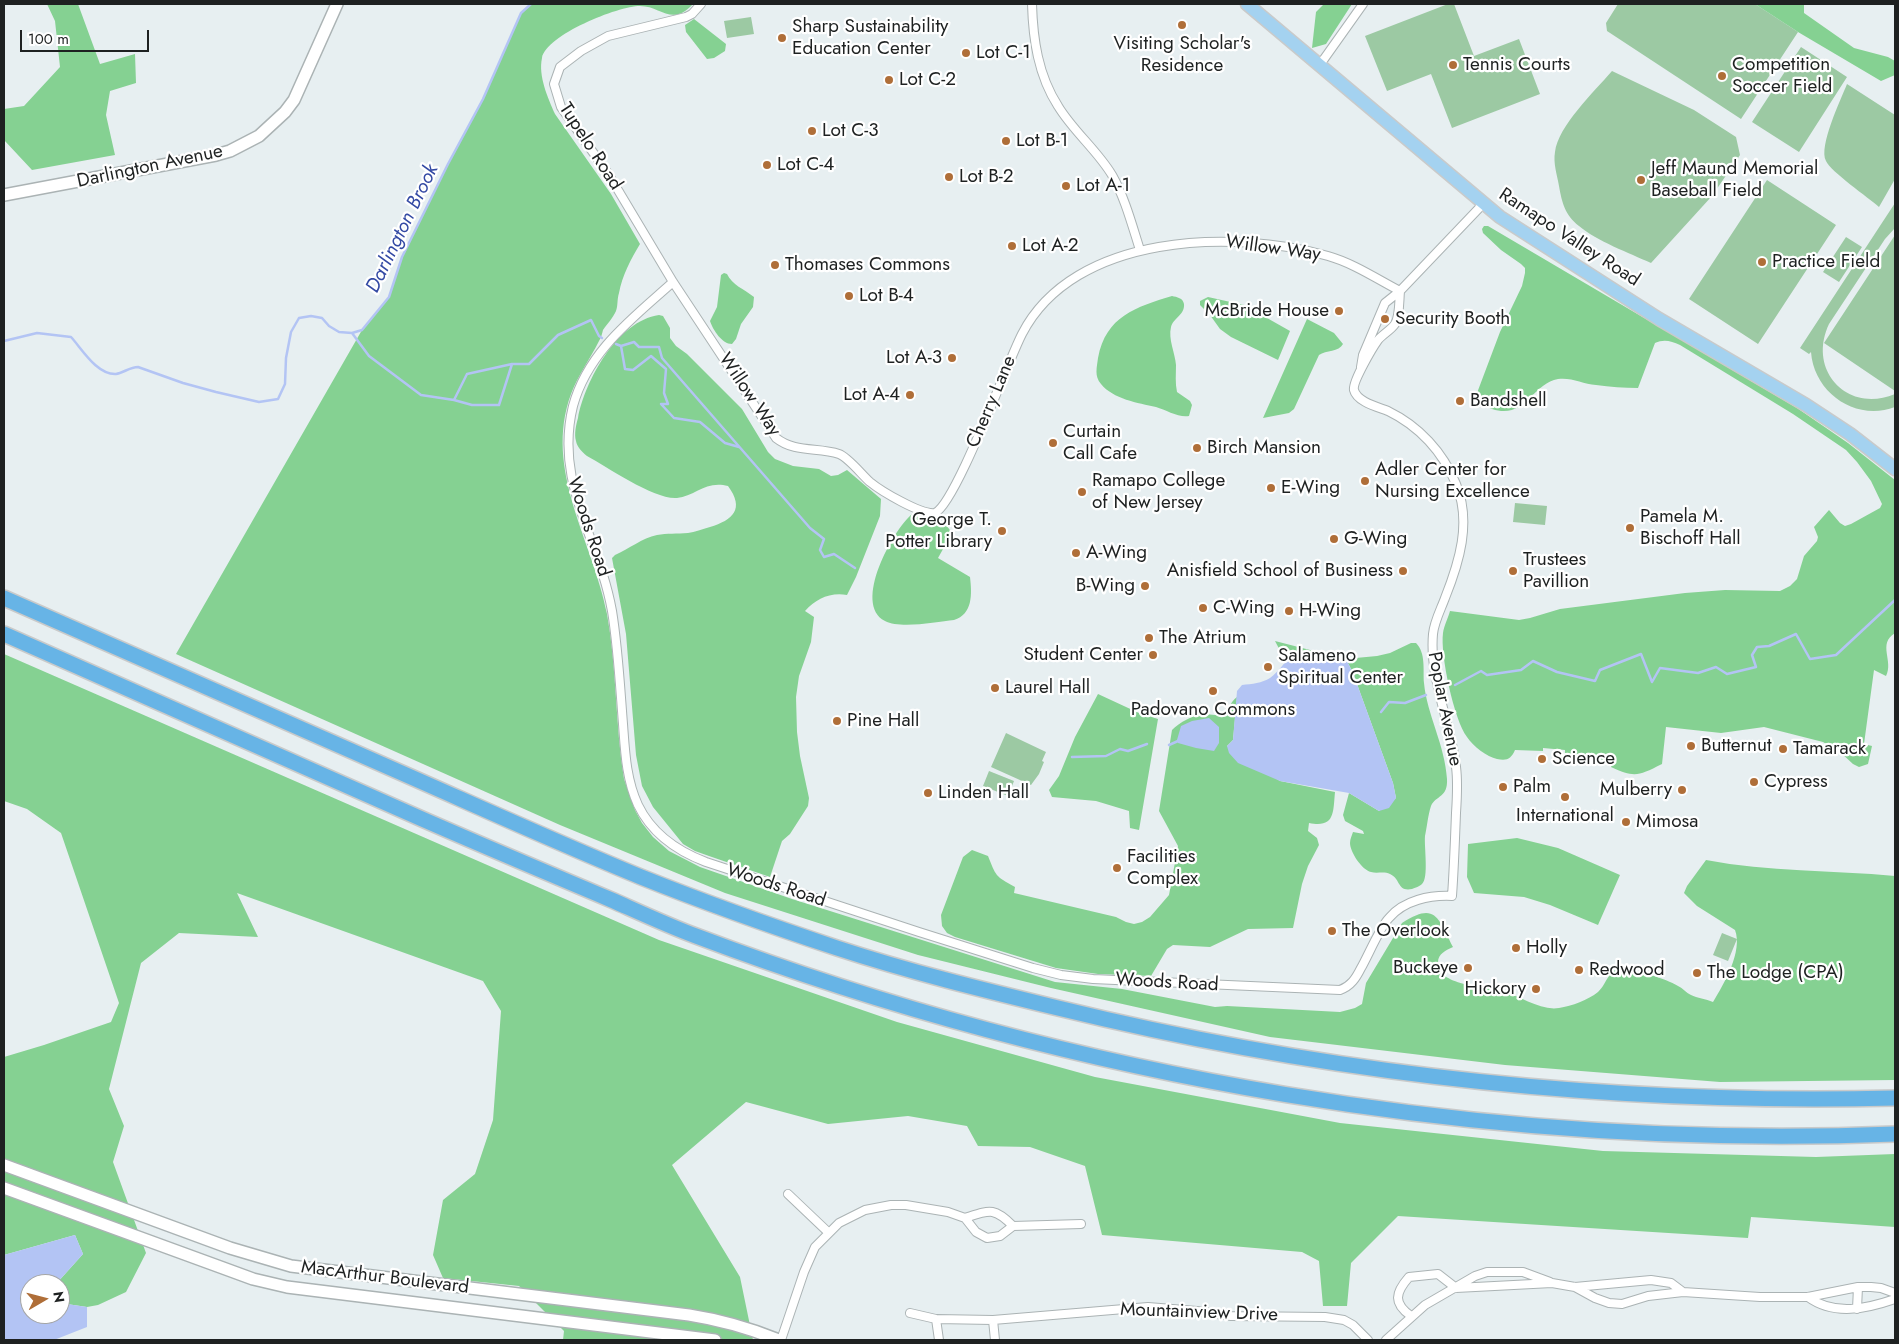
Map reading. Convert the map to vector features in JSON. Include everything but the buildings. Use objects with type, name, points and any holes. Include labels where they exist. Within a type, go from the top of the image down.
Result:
[{"type":"highway","points":[[4,598],[643,878],[844,950],[966,986],[1220,1044],[1411,1074],[1506,1085],[1651,1096],[1778,1099],[1895,1098]]},
{"type":"highway","points":[[4,634],[530,866],[694,935],[871,996],[1012,1036],[1127,1063],[1242,1086],[1338,1102],[1455,1117],[1551,1126],[1678,1134],[1779,1136],[1895,1134]]},
{"type":"main road","name":"Darlington Avenue","points":[[4,196],[216,155],[246,143],[274,123],[294,100],[337,4]]},
{"type":"main road","name":"Ramapo Valley Road","points":[[1247,4],[1483,204],[1512,226],[1659,319],[1806,405],[1850,434],[1895,469]]},
{"type":"main road","name":"MacArthur Boulevard","points":[[4,1165],[255,1257],[291,1266],[689,1315],[722,1320],[753,1329],[780,1340]]},
{"type":"main road","name":"MacArthur Boulevard","points":[[4,1188],[238,1274],[287,1287],[715,1340]]},
{"type":"main road","points":[[91,1220],[98,1200]]},
{"type":"street","name":"Tupelo Road","points":[[673,282],[609,175],[565,114],[554,84],[560,67],[597,41],[624,31],[686,17],[702,4]]},
{"type":"street","points":[[1032,4],[1039,62],[1047,85],[1058,106],[1098,155],[1112,176],[1140,250]]},
{"type":"street","points":[[1319,66],[1364,4]]},
{"type":"street","name":"Poplar Avenue","points":[[1452,896],[1457,770],[1454,749],[1435,673],[1432,646],[1433,630],[1457,568],[1461,549],[1462,507],[1454,480],[1445,461],[1432,443],[1414,427],[1390,412],[1357,396],[1353,384],[1385,303],[1400,291],[1483,204]]},
{"type":"street","name":"Willow Way","points":[[1140,250],[1211,241],[1238,241],[1279,246],[1339,260],[1400,291]]},
{"type":"street","name":"Cherry Lane","points":[[853,466],[872,484],[902,501],[927,512],[939,511],[945,504],[971,451],[1016,348],[1032,317],[1048,298],[1078,276],[1140,250]]},
{"type":"street","name":"Willow Way","points":[[673,282],[776,438],[785,444],[806,450],[840,454],[853,466]]},
{"type":"street","name":"Woods Road","points":[[673,282],[612,338],[593,362],[582,383],[574,405],[568,435],[571,480],[601,568],[612,610],[628,775],[639,806],[656,831],[667,841],[679,850],[706,862],[919,932],[1061,975],[1093,979],[1340,990],[1354,981],[1388,918],[1415,901],[1438,895],[1452,896]]},
{"type":"street","points":[[1360,369],[1378,341],[1394,326],[1397,319],[1400,291]]},
{"type":"street","points":[[788,1194],[828,1232]]},
{"type":"street","points":[[780,1340],[815,1247],[828,1232],[852,1216],[877,1207],[891,1205],[926,1208],[965,1218],[989,1211],[1003,1216],[1013,1226]]},
{"type":"street","points":[[965,1218],[976,1232],[987,1238],[1000,1236],[1013,1226],[1081,1224]]},
{"type":"street","points":[[1386,1340],[1425,1305],[1456,1288],[1466,1280],[1487,1272],[1523,1272],[1552,1283],[1575,1287],[1651,1280],[1671,1283],[1683,1292]]},
{"type":"street","points":[[1411,1316],[1402,1309],[1398,1299],[1400,1287],[1409,1276],[1438,1274],[1456,1288],[1552,1283]]},
{"type":"street","points":[[1575,1287],[1595,1298],[1609,1303],[1622,1304],[1648,1296],[1683,1292],[1808,1297],[1858,1287],[1882,1288],[1895,1293]]},
{"type":"street","points":[[1858,1287],[1858,1309]]},
{"type":"street","points":[[1808,1297],[1825,1306],[1842,1310],[1858,1309],[1895,1299]]},
{"type":"street","name":"Mountainview Drive","points":[[910,1313],[936,1319],[993,1320],[1130,1308],[1162,1308],[1231,1316],[1334,1318],[1353,1325],[1368,1340]]},
{"type":"street","points":[[936,1319],[939,1340]]},
{"type":"street","points":[[993,1320],[996,1340]]},
{"type":"green space","points":[[47,4],[78,4],[100,64],[135,54],[136,83],[110,91],[106,115],[115,155],[32,170],[4,140],[4,109],[24,106],[60,67],[55,21]]},
{"type":"green space","points":[[531,4],[693,4],[686,11],[673,15],[640,6],[600,16],[569,31],[556,40],[546,49],[541,65],[544,87],[555,114],[611,194],[640,244],[622,280],[616,311],[603,330],[600,340],[571,394],[564,422],[563,450],[566,478],[573,505],[607,614],[613,655],[624,779],[635,810],[642,823],[653,837],[669,851],[700,867],[792,899],[1055,982],[1122,989],[1215,1007],[1340,1012],[1362,1004],[1366,983],[1402,923],[1422,913],[1429,913],[1435,916],[1453,947],[1439,957],[1440,970],[1445,976],[1463,984],[1502,991],[1538,1005],[1559,1008],[1590,998],[1598,992],[1611,973],[1615,970],[1624,969],[1644,973],[1673,983],[1691,995],[1713,1002],[1731,967],[1737,938],[1735,930],[1697,906],[1684,893],[1706,860],[1753,867],[1895,876],[1895,1080],[1720,1082],[1505,1065],[1270,1037],[1051,988],[918,955],[725,893],[560,825],[176,654],[362,330],[389,297],[402,257],[483,99],[521,13]]},
{"type":"green space","points":[[1324,4],[1352,4],[1326,44],[1312,48],[1316,12]]},
{"type":"green space","name":"Tennis Courts","points":[[1448,4],[1454,4],[1474,56],[1519,39],[1540,94],[1452,128],[1431,74],[1387,91],[1365,36]]},
{"type":"green space","name":"Competition Soccer Field","points":[[1618,4],[1755,4],[1798,32],[1741,119],[1607,31],[1606,23]]},
{"type":"green space","points":[[1755,4],[1804,4],[1804,13],[1854,48],[1888,57],[1895,61],[1895,75],[1881,81]]},
{"type":"green space","points":[[751,17],[754,34],[727,38],[724,21]]},
{"type":"green space","points":[[694,19],[726,44],[725,51],[714,58],[707,59],[686,32],[685,25]]},
{"type":"green space","points":[[1801,47],[1847,77],[1799,152],[1752,122]]},
{"type":"green space","name":"Jeff Maund Memorial Baseball Field","points":[[1612,71],[1694,110],[1736,137],[1740,155],[1712,196],[1651,263],[1604,242],[1579,226],[1567,213],[1560,192],[1554,160],[1558,142],[1570,120]]},
{"type":"green space","points":[[1847,84],[1895,115],[1895,179],[1879,207],[1842,178],[1826,161],[1824,154],[1828,134]]},
{"type":"green space","name":"Practice Field","points":[[1767,180],[1836,225],[1758,344],[1689,299]]},
{"type":"green space","points":[[1895,203],[1895,228],[1885,239],[1829,324],[1824,341],[1823,357],[1828,372],[1836,384],[1847,393],[1861,398],[1877,399],[1895,394],[1895,407],[1880,411],[1866,410],[1852,407],[1829,391],[1820,380],[1814,367],[1811,352],[1809,354],[1800,348]]},
{"type":"green space","points":[[1484,226],[1488,226],[1797,408],[1848,443],[1895,480],[1895,633],[1887,642],[1888,670],[1886,676],[1874,670],[1864,744],[1872,746],[1868,764],[1859,767],[1823,742],[1764,727],[1721,733],[1666,727],[1662,764],[1636,774],[1619,771],[1611,767],[1612,764],[1589,754],[1588,757],[1565,753],[1565,750],[1543,748],[1543,751],[1515,750],[1508,759],[1497,759],[1480,751],[1467,737],[1457,717],[1446,671],[1443,633],[1450,611],[1519,620],[1560,609],[1685,593],[1725,590],[1780,591],[1790,586],[1797,579],[1804,556],[1817,541],[1818,537],[1814,527],[1829,510],[1845,526],[1880,508],[1882,504],[1871,481],[1846,450],[1793,414],[1680,345],[1671,342],[1661,341],[1655,343],[1638,388],[1622,388],[1558,379],[1541,387],[1521,406],[1513,410],[1503,411],[1487,406],[1481,401],[1477,393],[1500,332],[1522,286],[1525,268],[1501,250],[1483,233],[1482,229]]},
{"type":"green space","points":[[1895,235],[1895,391],[1824,343]]},
{"type":"green space","points":[[1846,237],[1862,247],[1839,282],[1823,272]]},
{"type":"green space","points":[[724,273],[735,284],[754,297],[753,307],[741,324],[736,339],[732,344],[721,339],[710,321],[717,307],[721,275]]},
{"type":"green space","points":[[1172,296],[1181,299],[1184,304],[1183,311],[1172,324],[1170,336],[1176,365],[1177,392],[1190,401],[1192,405],[1189,416],[1177,415],[1119,397],[1101,384],[1097,375],[1098,358],[1102,344],[1115,323],[1135,309]]},
{"type":"green space","points":[[1208,297],[1244,305],[1290,331],[1278,360],[1231,337],[1220,329],[1200,305],[1200,301]]},
{"type":"green space","points":[[659,315],[663,316],[670,328],[670,338],[676,346],[687,354],[742,409],[768,452],[775,459],[793,466],[819,469],[831,476],[838,475],[847,470],[881,499],[880,516],[847,595],[841,594],[824,597],[805,611],[814,617],[811,642],[799,676],[796,697],[797,732],[809,798],[808,806],[790,834],[782,841],[770,877],[695,851],[683,844],[653,807],[642,786],[636,755],[626,634],[612,558],[651,536],[691,533],[718,524],[730,517],[736,507],[736,501],[728,486],[713,485],[677,498],[656,494],[631,482],[587,456],[577,443],[575,435],[582,403],[588,387],[605,355],[630,328],[644,320]]},
{"type":"green space","points":[[1307,319],[1334,333],[1343,344],[1335,350],[1319,355],[1294,409],[1289,413],[1263,418]]},
{"type":"green space","points":[[1515,503],[1547,506],[1545,525],[1513,522]]},
{"type":"green space","points":[[912,514],[916,514],[937,525],[944,522],[952,533],[938,558],[970,577],[970,603],[965,613],[954,620],[900,624],[885,621],[876,612],[873,599],[874,584],[879,567],[895,535]]},
{"type":"green space","points":[[1275,641],[1345,659],[1390,653],[1411,643],[1416,643],[1419,647],[1423,657],[1426,695],[1446,766],[1447,779],[1446,790],[1433,802],[1430,810],[1425,836],[1426,862],[1425,876],[1422,884],[1412,889],[1404,889],[1390,874],[1368,871],[1357,860],[1352,851],[1350,840],[1353,832],[1364,834],[1363,831],[1345,821],[1343,815],[1349,793],[1379,811],[1396,798],[1393,783],[1347,661],[1308,655],[1300,655],[1285,660]]},
{"type":"green space","points":[[4,654],[659,940],[897,1022],[1095,1077],[1340,1123],[1603,1151],[1816,1157],[1895,1154],[1895,1227],[1751,1217],[1748,1238],[1398,1216],[1351,1263],[1347,1306],[1323,1306],[1319,1261],[1302,1252],[1102,1235],[1085,1166],[1030,1147],[978,1146],[967,1126],[908,1116],[828,1124],[746,1102],[672,1165],[740,1277],[753,1340],[563,1340],[564,1331],[519,1286],[443,1278],[433,1255],[443,1200],[475,1174],[493,1120],[501,1011],[483,981],[237,893],[258,937],[179,933],[141,963],[109,1089],[124,1126],[113,1162],[146,1253],[126,1292],[98,1305],[87,1307],[70,1304],[70,1274],[65,1274],[83,1254],[75,1235],[4,1255],[4,1057],[111,1022],[119,1003],[61,833],[27,809],[4,801]]},
{"type":"green space","points":[[1098,694],[1139,713],[1158,719],[1139,830],[1130,828],[1129,811],[1096,801],[1052,797],[1049,790],[1059,776],[1075,737]]},
{"type":"green space","points":[[1237,697],[1233,740],[1227,746],[1280,781],[1335,792],[1333,812],[1328,821],[1318,824],[1309,823],[1308,831],[1317,838],[1319,845],[1308,866],[1302,884],[1293,928],[1248,929],[1210,947],[1173,945],[1167,949],[1151,976],[1098,974],[1056,968],[947,933],[942,926],[941,915],[963,857],[972,850],[988,856],[997,875],[1015,887],[1014,893],[1116,917],[1134,924],[1150,917],[1169,895],[1178,846],[1159,811],[1172,730],[1191,717],[1223,713]]},
{"type":"green space","points":[[1006,733],[1046,752],[1039,774],[1031,785],[991,767]]},
{"type":"green space","points":[[989,771],[1014,781],[1008,796],[983,786]]},
{"type":"green space","points":[[1517,838],[1558,848],[1620,875],[1598,925],[1550,905],[1524,897],[1474,893],[1467,877],[1468,844]]},
{"type":"green space","points":[[1722,933],[1737,939],[1728,961],[1713,955]]},
{"type":"water","points":[[1294,655],[1329,657],[1347,661],[1393,783],[1396,798],[1389,808],[1379,811],[1349,793],[1280,781],[1238,763],[1229,753],[1227,746],[1233,740],[1237,691],[1242,685],[1253,684],[1270,678]]},
{"type":"water","points":[[1209,718],[1219,727],[1219,743],[1214,751],[1178,743],[1177,740],[1181,726],[1192,721]]},
{"type":"water","points":[[75,1235],[83,1254],[65,1274],[20,1274],[20,1324],[70,1324],[70,1304],[87,1307],[87,1327],[54,1340],[4,1340],[4,1255]]},
{"type":"waterway","name":"Darlington Brook","points":[[4,341],[37,333],[71,337],[96,366],[109,373],[116,374],[138,367],[183,383],[259,402],[278,399],[285,384],[286,358],[291,332],[299,318],[311,316],[322,318],[329,326],[339,332],[352,333],[362,330],[389,297],[402,257],[483,99],[521,13],[531,4]]},
{"type":"waterway","points":[[352,333],[369,356],[421,395],[454,400],[467,374],[512,364],[529,364],[558,335],[591,320],[599,336],[602,338]]},
{"type":"waterway","points":[[616,344],[621,346],[634,342],[639,347],[659,347],[662,358],[810,528],[824,539],[820,550],[824,557],[834,554],[855,568]]},
{"type":"waterway","points":[[621,346],[625,369],[633,370],[651,356],[666,369],[664,393],[668,404],[661,404],[674,418],[700,422],[725,443],[739,447]]},
{"type":"waterway","points":[[454,400],[472,405],[499,405],[512,364]]},
{"type":"waterway","points":[[1455,685],[1481,671],[1487,675],[1521,670],[1533,661],[1557,672],[1595,681],[1600,670],[1641,654],[1652,682],[1660,668],[1698,673],[1716,667],[1727,674],[1756,667],[1752,655],[1757,647],[1769,646],[1796,634],[1810,659],[1836,655],[1895,600]]},
{"type":"waterway","points":[[1381,712],[1389,702],[1405,703],[1426,695]]},
{"type":"waterway","points":[[1169,745],[1178,741]]},
{"type":"waterway","points":[[1072,757],[1106,756],[1120,749],[1128,751],[1147,744]]},
{"type":"place","name":"Visiting Scholar's Residence","points":[[1182,25]]},
{"type":"place","name":"Sharp Sustainability Education Center","points":[[782,38]]},
{"type":"place","name":"Lot C-1","points":[[966,53]]},
{"type":"place","name":"Tennis Courts","points":[[1453,65]]},
{"type":"place","name":"Competition Soccer Field","points":[[1722,76]]},
{"type":"place","name":"Lot C-2","points":[[889,80]]},
{"type":"place","name":"Lot C-3","points":[[812,131]]},
{"type":"place","name":"Lot B-1","points":[[1006,141]]},
{"type":"place","name":"Lot C-4","points":[[767,165]]},
{"type":"place","name":"Lot B-2","points":[[949,177]]},
{"type":"place","name":"Jeff Maund Memorial Baseball Field","points":[[1641,180]]},
{"type":"place","name":"Lot A-1","points":[[1066,186]]},
{"type":"place","name":"Lot A-2","points":[[1012,246]]},
{"type":"place","name":"Practice Field","points":[[1762,262]]},
{"type":"place","name":"Thomases Commons","points":[[775,265]]},
{"type":"place","name":"Lot B-4","points":[[849,296]]},
{"type":"place","name":"McBride House","points":[[1339,311]]},
{"type":"place","name":"Security Booth","points":[[1385,319]]},
{"type":"place","name":"Lot A-3","points":[[952,358]]},
{"type":"place","name":"Lot A-4","points":[[910,395]]},
{"type":"place","name":"Bandshell","points":[[1460,401]]},
{"type":"place","name":"Curtain Call Cafe","points":[[1053,443]]},
{"type":"place","name":"Birch Mansion","points":[[1197,448]]},
{"type":"place","name":"Adler Center for Nursing Excellence","points":[[1365,481]]},
{"type":"place","name":"E-Wing","points":[[1271,488]]},
{"type":"place","name":"Ramapo College of New Jersey","points":[[1082,492]]},
{"type":"place","name":"Pamela M. Bischoff Hall","points":[[1630,528]]},
{"type":"place","name":"George T. Potter Library","points":[[1002,531]]},
{"type":"place","name":"G-Wing","points":[[1334,539]]},
{"type":"place","name":"A-Wing","points":[[1076,553]]},
{"type":"place","name":"Anisfield School of Business","points":[[1403,571]]},
{"type":"place","name":"Trustees Pavillion","points":[[1513,571]]},
{"type":"place","name":"B-Wing","points":[[1145,586]]},
{"type":"place","name":"C-Wing","points":[[1203,608]]},
{"type":"place","name":"H-Wing","points":[[1289,611]]},
{"type":"place","name":"The Atrium","points":[[1149,638]]},
{"type":"place","name":"Student Center","points":[[1153,655]]},
{"type":"place","name":"Salameno Spiritual Center","points":[[1268,667]]},
{"type":"place","name":"Laurel Hall","points":[[995,688]]},
{"type":"place","name":"Padovano Commons","points":[[1213,691]]},
{"type":"place","name":"Pine Hall","points":[[837,721]]},
{"type":"place","name":"Butternut","points":[[1691,746]]},
{"type":"place","name":"Tamarack","points":[[1783,749]]},
{"type":"place","name":"Science","points":[[1542,759]]},
{"type":"place","name":"Cypress","points":[[1754,782]]},
{"type":"place","name":"Palm","points":[[1503,787]]},
{"type":"place","name":"Mulberry","points":[[1682,790]]},
{"type":"place","name":"Linden Hall","points":[[928,793]]},
{"type":"place","name":"International","points":[[1565,797]]},
{"type":"place","name":"Mimosa","points":[[1626,822]]},
{"type":"place","name":"Facilities Complex","points":[[1117,868]]},
{"type":"place","name":"The Overlook","points":[[1332,931]]},
{"type":"place","name":"Holly","points":[[1516,948]]},
{"type":"place","name":"Buckeye","points":[[1468,968]]},
{"type":"place","name":"Redwood","points":[[1579,970]]},
{"type":"place","name":"The Lodge (CPA)","points":[[1697,973]]},
{"type":"place","name":"Hickory","points":[[1536,989]]}]
